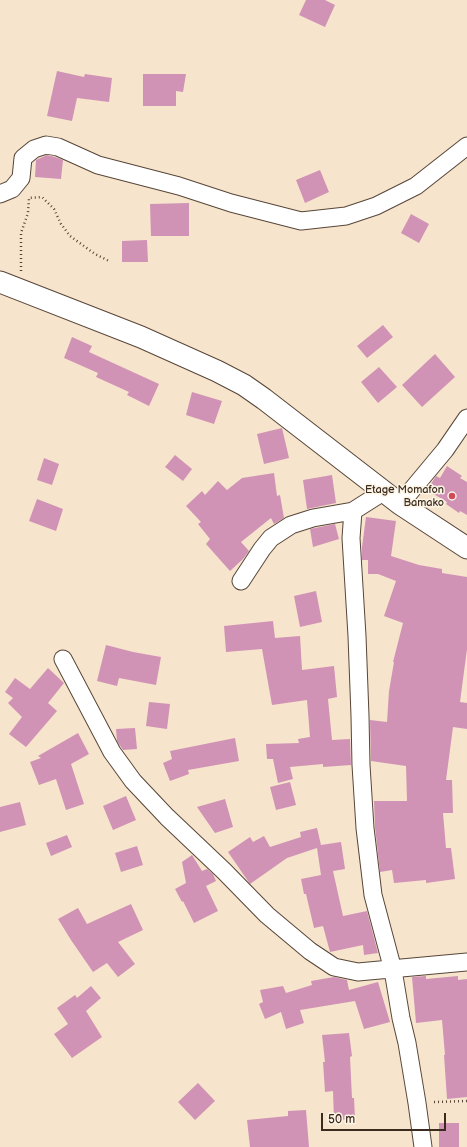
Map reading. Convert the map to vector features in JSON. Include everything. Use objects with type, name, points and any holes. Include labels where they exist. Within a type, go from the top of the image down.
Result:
[{"type":"street","points":[[0,194],[12,188],[20,178],[23,158],[34,149],[46,145],[58,147],[98,165],[179,186],[230,203],[302,221],[346,216],[376,206],[416,186],[467,146]]},
{"type":"street","points":[[0,282],[141,337],[217,371],[244,385],[383,492],[467,548]]},
{"type":"street","points":[[400,504],[445,450],[467,418]]},
{"type":"street","points":[[241,581],[271,538],[291,525],[313,518],[353,511],[383,492]]},
{"type":"street","points":[[353,511],[351,538],[357,636],[361,765],[365,828],[373,895],[393,970],[407,1044],[423,1147]]},
{"type":"street","points":[[63,659],[112,752],[133,781],[167,817],[224,871],[267,915],[310,950],[334,967],[358,972],[393,970],[467,962]]},
{"type":"path","points":[[20,289],[21,233],[28,213],[29,198],[42,197],[54,209],[61,224],[70,236],[95,254],[109,261]]},
{"type":"path","points":[[417,1103],[467,1101]]},
{"type":"building","points":[[306,0],[325,0],[335,5],[325,27],[299,15]]},
{"type":"building","points":[[57,71],[84,77],[85,74],[112,78],[109,102],[77,98],[72,121],[47,116]]},
{"type":"building","points":[[143,74],[186,74],[183,92],[176,91],[176,106],[143,106]]},
{"type":"building","points":[[47,155],[63,160],[61,179],[35,177],[36,160]]},
{"type":"building","points":[[320,170],[329,192],[305,203],[296,180]]},
{"type":"building","points":[[189,203],[189,236],[151,236],[150,204]]},
{"type":"building","points":[[411,214],[429,224],[419,243],[401,233]]},
{"type":"building","points":[[147,240],[148,262],[122,262],[122,241]]},
{"type":"building","points":[[383,325],[393,337],[367,358],[357,346]]},
{"type":"building","points":[[72,337],[92,346],[89,352],[159,384],[149,406],[127,395],[129,392],[96,377],[98,373],[64,358]]},
{"type":"building","points":[[435,354],[455,377],[422,407],[402,385]]},
{"type":"building","points":[[379,367],[397,387],[378,403],[361,382]]},
{"type":"building","points":[[192,392],[222,401],[214,424],[186,415]]},
{"type":"building","points":[[282,428],[289,458],[264,464],[257,434]]},
{"type":"building","points":[[175,455],[192,469],[183,481],[165,467]]},
{"type":"building","points":[[44,458],[59,464],[52,485],[37,480]]},
{"type":"building","name":"Etage Momafon Bamako","points":[[447,466],[462,476],[460,478],[467,482],[467,515],[460,511],[459,513],[446,504],[447,502],[427,490],[436,476],[440,478]]},
{"type":"building","points":[[274,473],[277,496],[280,495],[284,518],[274,524],[271,518],[241,542],[249,551],[230,571],[206,544],[210,539],[198,524],[201,522],[186,506],[202,491],[205,495],[218,481],[227,490],[242,478]]},
{"type":"building","points":[[332,475],[336,503],[307,509],[303,480]]},
{"type":"building","points":[[37,499],[63,509],[56,531],[29,521]]},
{"type":"building","points":[[366,517],[396,521],[391,556],[419,565],[442,569],[442,573],[467,577],[467,649],[460,702],[467,703],[467,729],[453,727],[446,780],[452,780],[453,813],[443,813],[446,848],[451,848],[455,879],[426,883],[426,880],[394,883],[392,870],[380,872],[374,801],[407,801],[406,766],[371,761],[370,720],[387,722],[393,662],[403,623],[384,616],[396,581],[378,574],[368,574],[368,560],[362,560],[362,547]]},
{"type":"building","points":[[335,524],[339,539],[313,547],[310,529]]},
{"type":"building","points":[[316,591],[322,622],[300,627],[294,596]]},
{"type":"building","points":[[273,621],[275,638],[300,636],[302,670],[334,666],[337,697],[328,699],[332,740],[350,739],[351,765],[323,767],[323,764],[290,767],[293,779],[278,783],[273,759],[267,759],[266,744],[299,743],[298,739],[310,737],[307,700],[272,705],[262,649],[226,652],[224,626]]},
{"type":"building","points":[[106,645],[161,657],[156,685],[119,678],[117,686],[97,681]]},
{"type":"building","points":[[48,668],[64,683],[48,703],[57,711],[26,747],[9,734],[22,717],[8,703],[13,698],[5,692],[15,678],[30,689]]},
{"type":"building","points":[[149,702],[170,704],[167,729],[146,726]]},
{"type":"building","points":[[135,728],[137,749],[123,750],[117,741],[116,729]]},
{"type":"building","points":[[78,733],[89,754],[71,764],[84,804],[66,810],[56,779],[39,785],[30,762],[41,758],[38,756]]},
{"type":"building","points":[[235,738],[239,761],[188,770],[189,774],[170,781],[163,763],[172,759],[170,751]]},
{"type":"building","points":[[290,782],[296,805],[276,810],[270,787]]},
{"type":"building","points":[[126,796],[136,820],[113,830],[103,806]]},
{"type":"building","points":[[225,799],[233,827],[215,833],[197,807]]},
{"type":"building","points":[[20,802],[26,825],[0,832],[0,807]]},
{"type":"building","points":[[317,828],[321,845],[341,842],[345,869],[333,871],[343,916],[367,911],[378,953],[364,955],[363,945],[330,952],[323,926],[314,928],[301,879],[321,875],[317,848],[287,858],[250,884],[228,852],[250,837],[253,842],[264,836],[270,847],[301,837],[300,832]]},
{"type":"building","points":[[67,835],[72,847],[51,856],[46,843]]},
{"type":"building","points":[[137,846],[143,865],[121,872],[115,853]]},
{"type":"building","points":[[192,855],[202,871],[207,869],[213,874],[216,881],[206,886],[218,911],[194,923],[175,889],[186,883],[182,862]]},
{"type":"building","points":[[131,904],[143,930],[118,942],[135,964],[118,977],[107,963],[93,972],[58,919],[78,908],[87,924]]},
{"type":"building","points":[[426,976],[426,979],[458,976],[458,980],[467,979],[467,1097],[447,1099],[442,1020],[416,1023],[412,977]]},
{"type":"building","points":[[334,977],[347,980],[349,990],[378,982],[390,1022],[364,1029],[355,1001],[300,1010],[304,1023],[286,1029],[281,1012],[265,1019],[259,1004],[263,1002],[260,990],[283,986],[286,993],[312,985],[311,981]]},
{"type":"building","points":[[91,986],[101,998],[86,1011],[102,1037],[72,1058],[54,1034],[68,1024],[57,1008],[75,995],[77,998]]},
{"type":"building","points":[[349,1033],[352,1056],[350,1057],[352,1098],[354,1098],[355,1119],[334,1120],[333,1091],[325,1092],[323,1062],[325,1062],[322,1035]]},
{"type":"building","points":[[198,1083],[215,1101],[195,1120],[178,1102]]},
{"type":"building","points":[[306,1110],[309,1147],[250,1147],[247,1120],[288,1116],[288,1111]]},
{"type":"building","points":[[439,1123],[459,1123],[459,1147],[439,1147]]},
{"type":"place","name":"Etage Momafon Bamako","points":[[452,496]]}]
